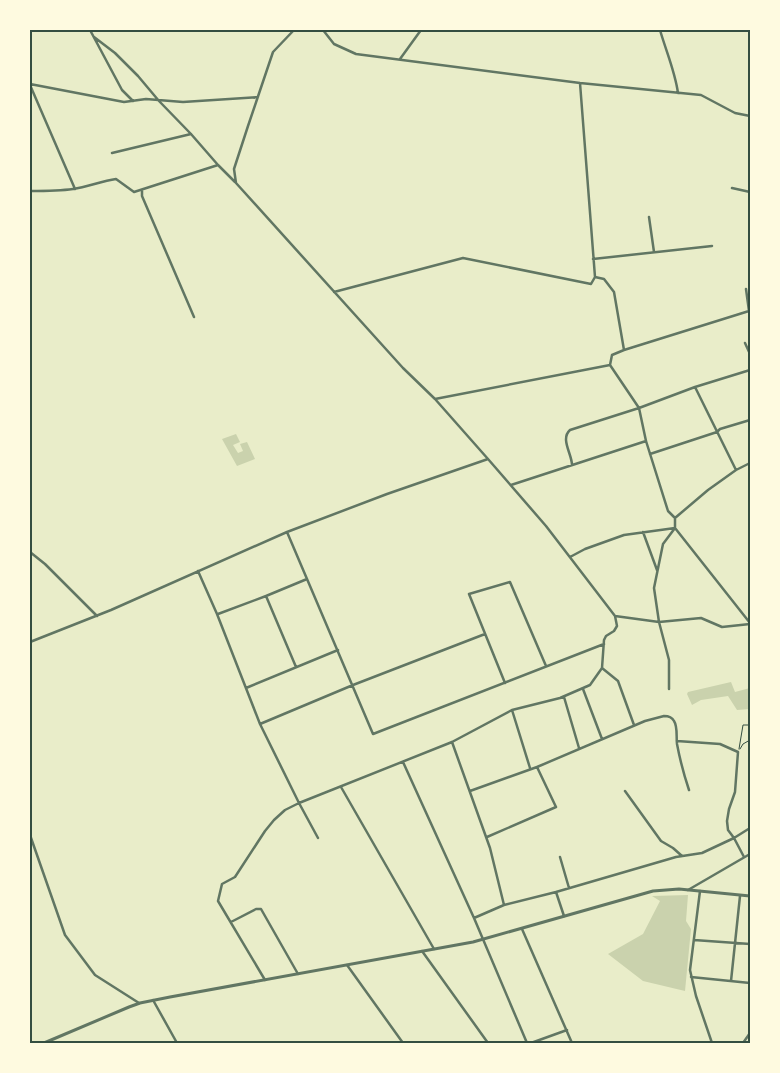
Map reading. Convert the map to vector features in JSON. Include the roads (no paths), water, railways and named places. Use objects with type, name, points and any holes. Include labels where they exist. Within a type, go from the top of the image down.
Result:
[{"type":"street","points":[[90,30],[122,90],[133,101]]},
{"type":"street","points":[[236,183],[234,169],[273,52],[294,30]]},
{"type":"street","points":[[323,30],[334,44],[356,54],[580,83],[701,95],[735,113],[750,116]]},
{"type":"street","points":[[399,60],[421,30]]},
{"type":"street","points":[[660,30],[677,80],[678,93]]},
{"type":"street","points":[[94,37],[114,52],[138,76],[403,368],[435,399],[546,526],[615,616],[616,626],[614,631],[606,636],[604,640],[602,668],[590,685],[564,697],[512,710],[452,742],[299,803],[285,810],[274,820],[235,877],[222,884],[218,901],[265,980]]},
{"type":"street","points":[[334,292],[463,258],[591,284],[595,277],[580,83]]},
{"type":"street","points":[[30,84],[124,102],[146,99],[183,102],[258,97]]},
{"type":"street","points":[[30,84],[75,189]]},
{"type":"street","points":[[112,153],[191,134]]},
{"type":"street","points":[[30,191],[75,189],[116,179],[134,192],[218,165]]},
{"type":"street","points":[[732,188],[750,192]]},
{"type":"street","points":[[142,190],[142,196],[194,317]]},
{"type":"street","points":[[649,217],[654,252]]},
{"type":"street","points":[[593,259],[712,246]]},
{"type":"street","points":[[595,277],[604,279],[614,292],[624,350]]},
{"type":"street","points":[[669,689],[669,660],[659,622],[654,588],[663,544],[675,528],[675,518],[668,511],[646,441],[639,408],[610,365],[612,355],[624,350],[749,311],[746,289]]},
{"type":"street","points":[[745,343],[750,354]]},
{"type":"street","points":[[435,399],[610,365]]},
{"type":"street","points":[[572,465],[572,458],[565,438],[570,430],[750,370]]},
{"type":"street","points":[[695,387],[736,470]]},
{"type":"street","points":[[650,454],[750,420]]},
{"type":"street","points":[[511,485],[646,441]]},
{"type":"street","points":[[30,642],[97,616],[287,532],[387,494],[488,459]]},
{"type":"street","points":[[675,518],[708,490],[736,470],[750,463]]},
{"type":"street","points":[[570,557],[585,549],[624,535],[675,528]]},
{"type":"street","points":[[675,528],[750,623]]},
{"type":"street","points":[[287,532],[373,734],[604,644]]},
{"type":"street","points":[[643,532],[657,570]]},
{"type":"street","points":[[30,552],[45,564],[97,616]]},
{"type":"street","points":[[198,571],[218,614],[260,724],[318,838]]},
{"type":"street","points":[[218,614],[307,579]]},
{"type":"street","points":[[504,683],[470,594],[510,582],[546,666]]},
{"type":"street","points":[[266,596],[296,667]]},
{"type":"street","points":[[615,616],[659,622],[701,618],[722,627],[750,623]]},
{"type":"street","points":[[260,724],[353,685],[485,634]]},
{"type":"street","points":[[246,688],[338,650]]},
{"type":"street","points":[[602,668],[618,681],[634,725]]},
{"type":"street","points":[[582,688],[602,739]]},
{"type":"street","points":[[564,697],[579,748]]},
{"type":"street","points":[[512,710],[531,769]]},
{"type":"street","points":[[470,791],[537,767],[644,721],[661,717],[670,717],[675,721],[682,770],[689,790]]},
{"type":"street","points":[[677,741],[720,744],[738,752],[735,792],[727,821],[728,830],[744,857]]},
{"type":"street","points":[[452,742],[490,848],[504,905]]},
{"type":"street","points":[[404,762],[474,918],[527,1043]]},
{"type":"street","points":[[486,837],[556,807],[537,767]]},
{"type":"street","points":[[341,787],[434,949]]},
{"type":"street","points":[[625,791],[661,841],[674,848],[682,856]]},
{"type":"street","points":[[474,918],[504,905],[682,856],[702,853],[750,828]]},
{"type":"street","points":[[30,834],[65,935],[95,975],[140,1004]]},
{"type":"street","points":[[688,890],[750,854]]},
{"type":"street","points":[[560,857],[569,888]]},
{"type":"street","points":[[44,1043],[153,1000],[482,940],[653,891],[666,889],[688,890],[750,896]]},
{"type":"street","points":[[700,891],[690,970],[696,996],[712,1043]]},
{"type":"street","points":[[556,892],[564,916]]},
{"type":"street","points":[[731,981],[740,895]]},
{"type":"street","points":[[231,922],[256,909],[261,910],[298,974]]},
{"type":"street","points":[[522,929],[572,1043]]},
{"type":"street","points":[[694,940],[750,944]]},
{"type":"street","points":[[422,951],[488,1043]]},
{"type":"street","points":[[347,965],[403,1043]]},
{"type":"street","points":[[691,977],[750,983]]},
{"type":"street","points":[[153,1000],[177,1043]]},
{"type":"street","points":[[531,1043],[567,1030]]},
{"type":"street","points":[[744,1043],[750,1033]]}]
